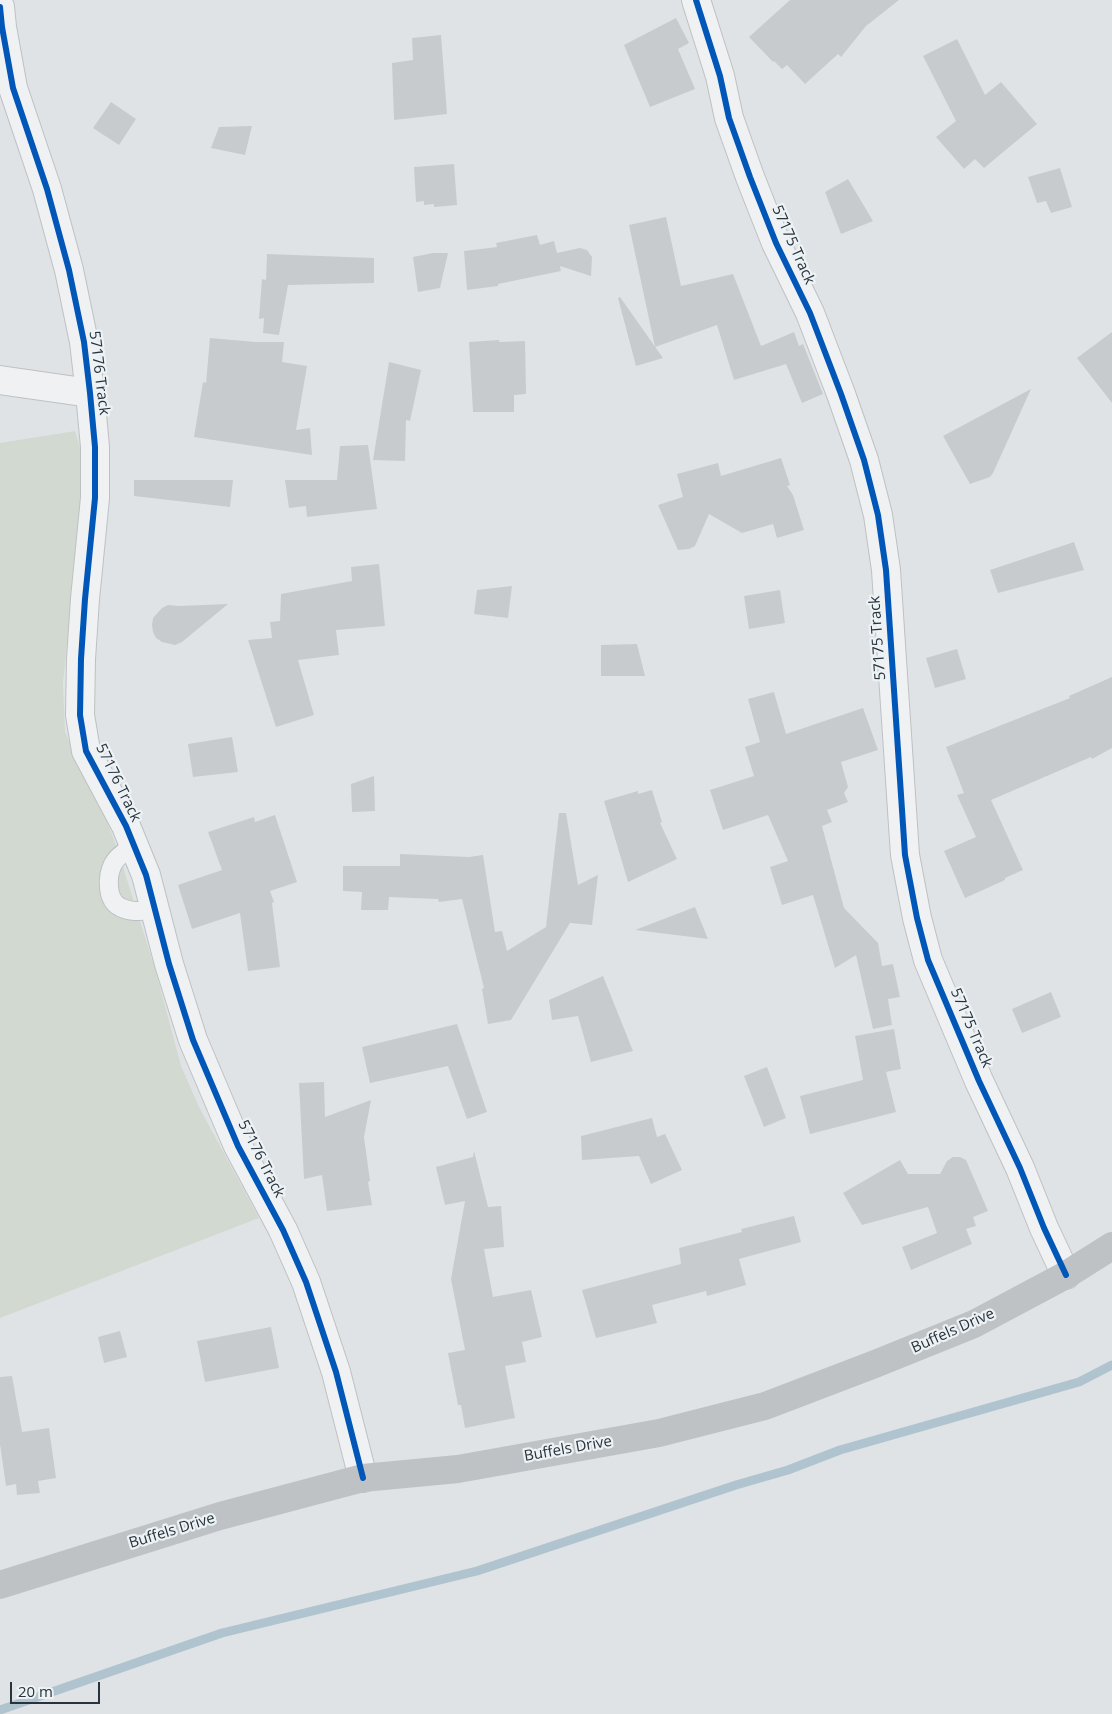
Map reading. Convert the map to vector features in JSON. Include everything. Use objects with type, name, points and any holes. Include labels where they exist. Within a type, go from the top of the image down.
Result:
[{"type":"street","name":"57175 Track","points":[[696,0],[720,76],[729,118],[776,243],[810,313],[841,394],[864,460],[878,515],[886,570],[905,855],[928,960],[979,1081],[1020,1168],[1044,1228],[1066,1275]]},
{"type":"street","name":"57176 Track","points":[[0,7],[13,88],[46,189],[69,270],[84,342],[90,393],[95,447],[95,498],[85,600],[80,715],[86,750],[126,826],[146,874],[169,964],[193,1040],[238,1146],[283,1230],[306,1282],[336,1372],[363,1478]]},
{"type":"street","points":[[0,380],[90,393]]},
{"type":"street","name":"Buffels Drive","points":[[0,1585],[220,1516],[363,1478],[458,1468],[660,1433],[765,1406],[974,1324],[1066,1275],[1112,1246]]},
{"type":"lane","points":[[134,845],[114,862],[109,888],[111,897],[118,907],[130,911],[155,910]]},
{"type":"shaded area","points":[[75,431],[84,462],[82,502],[63,683],[65,732],[107,821],[118,851],[156,972],[181,1066],[199,1107],[259,1218],[0,1318],[0,443]]},
{"type":"building","points":[[790,0],[899,0],[866,26],[841,57],[838,54],[805,84],[787,65],[782,69],[773,62],[749,37]]},
{"type":"building","points":[[676,18],[689,43],[678,49],[695,89],[650,107],[624,45]]},
{"type":"building","points":[[441,35],[447,114],[394,120],[392,63],[413,60],[412,38]]},
{"type":"building","points":[[957,39],[985,95],[1001,82],[1037,124],[984,168],[975,159],[964,169],[936,137],[956,121],[923,56]]},
{"type":"building","points":[[111,102],[136,119],[119,145],[93,128]]},
{"type":"building","points":[[252,126],[245,155],[211,148],[219,127]]},
{"type":"building","points":[[454,164],[457,205],[434,207],[434,204],[424,205],[424,201],[416,202],[414,167]]},
{"type":"building","points":[[1060,168],[1072,207],[1051,213],[1046,201],[1037,203],[1028,177]]},
{"type":"building","points":[[848,179],[873,221],[841,234],[825,192]]},
{"type":"building","points":[[666,217],[681,286],[733,274],[761,346],[794,332],[799,346],[803,344],[823,394],[802,403],[786,364],[734,380],[717,325],[655,347],[629,225]]},
{"type":"building","points":[[537,235],[540,245],[554,241],[557,253],[580,248],[587,250],[592,257],[591,276],[560,266],[561,271],[498,284],[498,286],[467,290],[464,251],[497,247],[496,243]]},
{"type":"building","points":[[433,253],[448,253],[440,288],[418,292],[413,257]]},
{"type":"building","points":[[267,254],[374,258],[374,283],[288,285],[279,335],[263,333],[264,318],[259,319],[262,279],[266,280]]},
{"type":"building","points":[[620,297],[663,358],[636,366],[618,298]]},
{"type":"building","points":[[1112,332],[1112,403],[1077,358]]},
{"type":"building","points":[[210,338],[256,342],[284,342],[282,362],[307,366],[296,430],[310,428],[312,455],[194,437],[203,382],[206,383]]},
{"type":"building","points":[[499,340],[499,342],[525,341],[526,394],[514,395],[514,412],[473,412],[469,342]]},
{"type":"building","points":[[389,362],[421,370],[410,421],[406,420],[405,461],[373,460]]},
{"type":"building","points":[[1031,389],[993,473],[990,477],[970,484],[943,436]]},
{"type":"building","points":[[368,445],[377,509],[307,517],[306,506],[289,508],[285,480],[337,480],[340,446]]},
{"type":"building","points":[[781,458],[790,485],[787,486],[793,495],[804,530],[777,538],[773,524],[742,533],[709,514],[695,546],[689,549],[678,550],[658,505],[683,497],[677,474],[718,463],[721,476]]},
{"type":"building","points":[[134,480],[233,480],[230,507],[134,496]]},
{"type":"building","points":[[1074,542],[1084,570],[998,593],[990,570]]},
{"type":"building","points":[[379,564],[385,626],[336,630],[339,655],[298,660],[314,715],[276,727],[248,640],[272,638],[270,622],[280,621],[281,594],[352,581],[351,567]]},
{"type":"building","points":[[512,586],[508,618],[474,614],[477,590]]},
{"type":"building","points":[[780,590],[785,623],[749,629],[744,596]]},
{"type":"building","points":[[228,604],[182,642],[175,645],[162,642],[156,638],[153,632],[153,618],[162,608],[168,605]]},
{"type":"building","points":[[637,644],[645,676],[601,676],[601,645]]},
{"type":"building","points":[[957,649],[966,679],[935,688],[926,658]]},
{"type":"building","points":[[1112,677],[1112,748],[1092,759],[1091,757],[991,800],[1023,870],[965,898],[944,851],[976,837],[957,795],[964,793],[946,747],[1070,698],[1069,696]]},
{"type":"building","points":[[774,692],[786,734],[863,708],[878,750],[841,762],[848,787],[844,793],[848,802],[827,810],[832,822],[822,826],[844,908],[878,943],[882,966],[893,964],[900,997],[888,999],[892,1025],[873,1029],[856,955],[835,968],[813,895],[782,905],[770,867],[788,861],[768,815],[723,830],[710,790],[754,776],[745,747],[760,742],[748,699]]},
{"type":"building","points":[[232,737],[238,772],[193,777],[188,744]]},
{"type":"building","points":[[374,776],[375,811],[352,812],[351,784]]},
{"type":"building","points":[[652,790],[662,822],[660,823],[677,859],[628,882],[604,801],[638,791],[638,794]]},
{"type":"building","points":[[559,813],[566,813],[578,885],[598,875],[592,925],[570,923],[511,1020],[488,1024],[482,989],[484,988],[462,899],[439,902],[438,899],[389,897],[388,910],[361,910],[362,892],[343,891],[343,866],[400,866],[400,854],[469,857],[483,855],[495,932],[502,931],[507,951],[546,927]]},
{"type":"building","points":[[275,815],[297,882],[270,891],[274,902],[272,903],[280,967],[248,971],[240,913],[192,929],[178,885],[222,870],[208,832],[254,817],[255,822]]},
{"type":"building","points":[[695,907],[708,939],[635,930]]},
{"type":"building","points":[[603,976],[633,1051],[591,1062],[578,1016],[552,1020],[549,1000]]},
{"type":"building","points":[[1051,992],[1061,1017],[1022,1033],[1012,1009]]},
{"type":"building","points":[[457,1024],[487,1112],[467,1119],[448,1066],[370,1083],[362,1047]]},
{"type":"building","points":[[894,1029],[901,1069],[886,1072],[896,1112],[810,1134],[800,1096],[863,1080],[855,1036]]},
{"type":"building","points":[[767,1067],[786,1118],[764,1127],[744,1076]]},
{"type":"building","points":[[324,1082],[325,1117],[371,1100],[364,1137],[372,1205],[327,1211],[322,1175],[304,1179],[299,1083]]},
{"type":"building","points":[[652,1118],[657,1137],[665,1134],[682,1170],[651,1184],[639,1156],[582,1160],[581,1136]]},
{"type":"building","points":[[474,1151],[488,1207],[501,1206],[504,1247],[484,1249],[493,1297],[531,1290],[542,1337],[522,1342],[526,1362],[505,1366],[515,1418],[465,1428],[461,1405],[458,1405],[448,1353],[465,1350],[451,1279],[465,1201],[445,1205],[436,1167],[473,1157]]},
{"type":"building","points":[[953,1157],[960,1157],[966,1160],[988,1211],[973,1217],[976,1226],[966,1229],[972,1244],[911,1270],[902,1247],[937,1233],[928,1207],[862,1225],[843,1193],[900,1160],[908,1174],[940,1174],[947,1161]]},
{"type":"building","points":[[794,1216],[801,1242],[739,1259],[746,1285],[707,1296],[706,1291],[652,1305],[657,1323],[596,1338],[582,1290],[681,1264],[679,1248],[742,1232],[741,1229]]},
{"type":"building","points":[[271,1327],[279,1368],[205,1382],[197,1341]]},
{"type":"building","points":[[120,1331],[127,1357],[104,1363],[98,1337]]},
{"type":"building","points":[[12,1376],[22,1432],[49,1428],[56,1478],[38,1481],[40,1493],[17,1495],[16,1484],[6,1486],[0,1444],[0,1377]]},
{"type":"waterway","points":[[0,1710],[222,1633],[477,1571],[736,1485],[788,1470],[840,1450],[1079,1382],[1112,1365]]},
{"type":"cycle path","points":[[696,0],[720,76],[729,118],[776,243],[810,313],[841,394],[864,460],[878,515],[886,570],[905,855],[917,918],[928,960],[979,1081],[1020,1168],[1044,1228],[1066,1275]]},
{"type":"cycle path","points":[[0,7],[13,88],[47,189],[69,270],[84,342],[90,393],[95,447],[95,498],[85,599],[80,715],[86,751],[126,826],[146,875],[169,964],[193,1040],[238,1146],[283,1230],[306,1282],[336,1372],[363,1478]]}]
